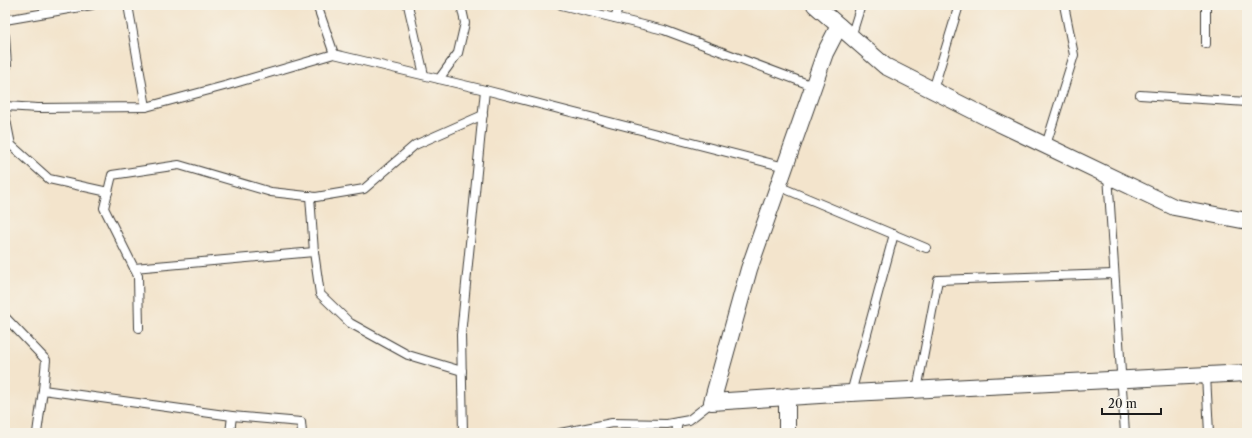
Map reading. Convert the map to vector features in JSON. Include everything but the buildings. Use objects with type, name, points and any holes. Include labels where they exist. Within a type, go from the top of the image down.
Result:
[{"type":"street","points":[[815,5],[885,66],[1174,207],[1247,221]]},
{"type":"street","points":[[839,26],[825,53],[749,269],[712,402],[787,396],[1247,373]]},
{"type":"street","points":[[787,396],[787,433]]},
{"type":"lane","points":[[5,20],[92,5]]},
{"type":"lane","points":[[128,5],[146,107]]},
{"type":"lane","points":[[317,5],[334,54]]},
{"type":"lane","points":[[408,5],[424,75]]},
{"type":"lane","points":[[439,79],[458,53],[466,22],[461,5]]},
{"type":"lane","points":[[561,5],[664,30],[813,86]]},
{"type":"lane","points":[[615,18],[619,5]]},
{"type":"lane","points":[[851,37],[861,5]]},
{"type":"lane","points":[[933,90],[960,5]]},
{"type":"lane","points":[[1046,145],[1074,55],[1064,5]]},
{"type":"lane","points":[[1206,5],[1206,44]]},
{"type":"lane","points":[[5,36],[7,66]]},
{"type":"lane","points":[[5,106],[38,108],[146,107],[334,54],[485,90],[785,167]]},
{"type":"lane","points":[[462,433],[462,335],[485,90]]},
{"type":"lane","points":[[1140,95],[1247,102]]},
{"type":"lane","points":[[5,115],[11,145],[49,179],[108,192]]},
{"type":"lane","points":[[139,328],[138,276],[104,208],[112,175],[179,165],[271,192],[316,197],[364,189],[415,145],[483,115]]},
{"type":"lane","points":[[1108,175],[1125,433]]},
{"type":"lane","points":[[778,186],[926,248]]},
{"type":"lane","points":[[310,196],[314,252],[320,294],[350,323],[408,355],[462,370]]},
{"type":"lane","points":[[851,393],[894,234]]},
{"type":"lane","points":[[134,268],[314,252]]},
{"type":"lane","points":[[917,390],[938,280],[1114,274]]},
{"type":"lane","points":[[5,317],[46,360],[44,390],[37,433]]},
{"type":"lane","points":[[1206,375],[1209,433]]},
{"type":"lane","points":[[44,390],[232,416],[301,422],[302,433]]},
{"type":"lane","points":[[560,433],[612,423],[667,424],[689,420],[712,402]]},
{"type":"lane","points":[[230,433],[232,416]]},
{"type":"lane","points":[[676,433],[678,422]]}]
